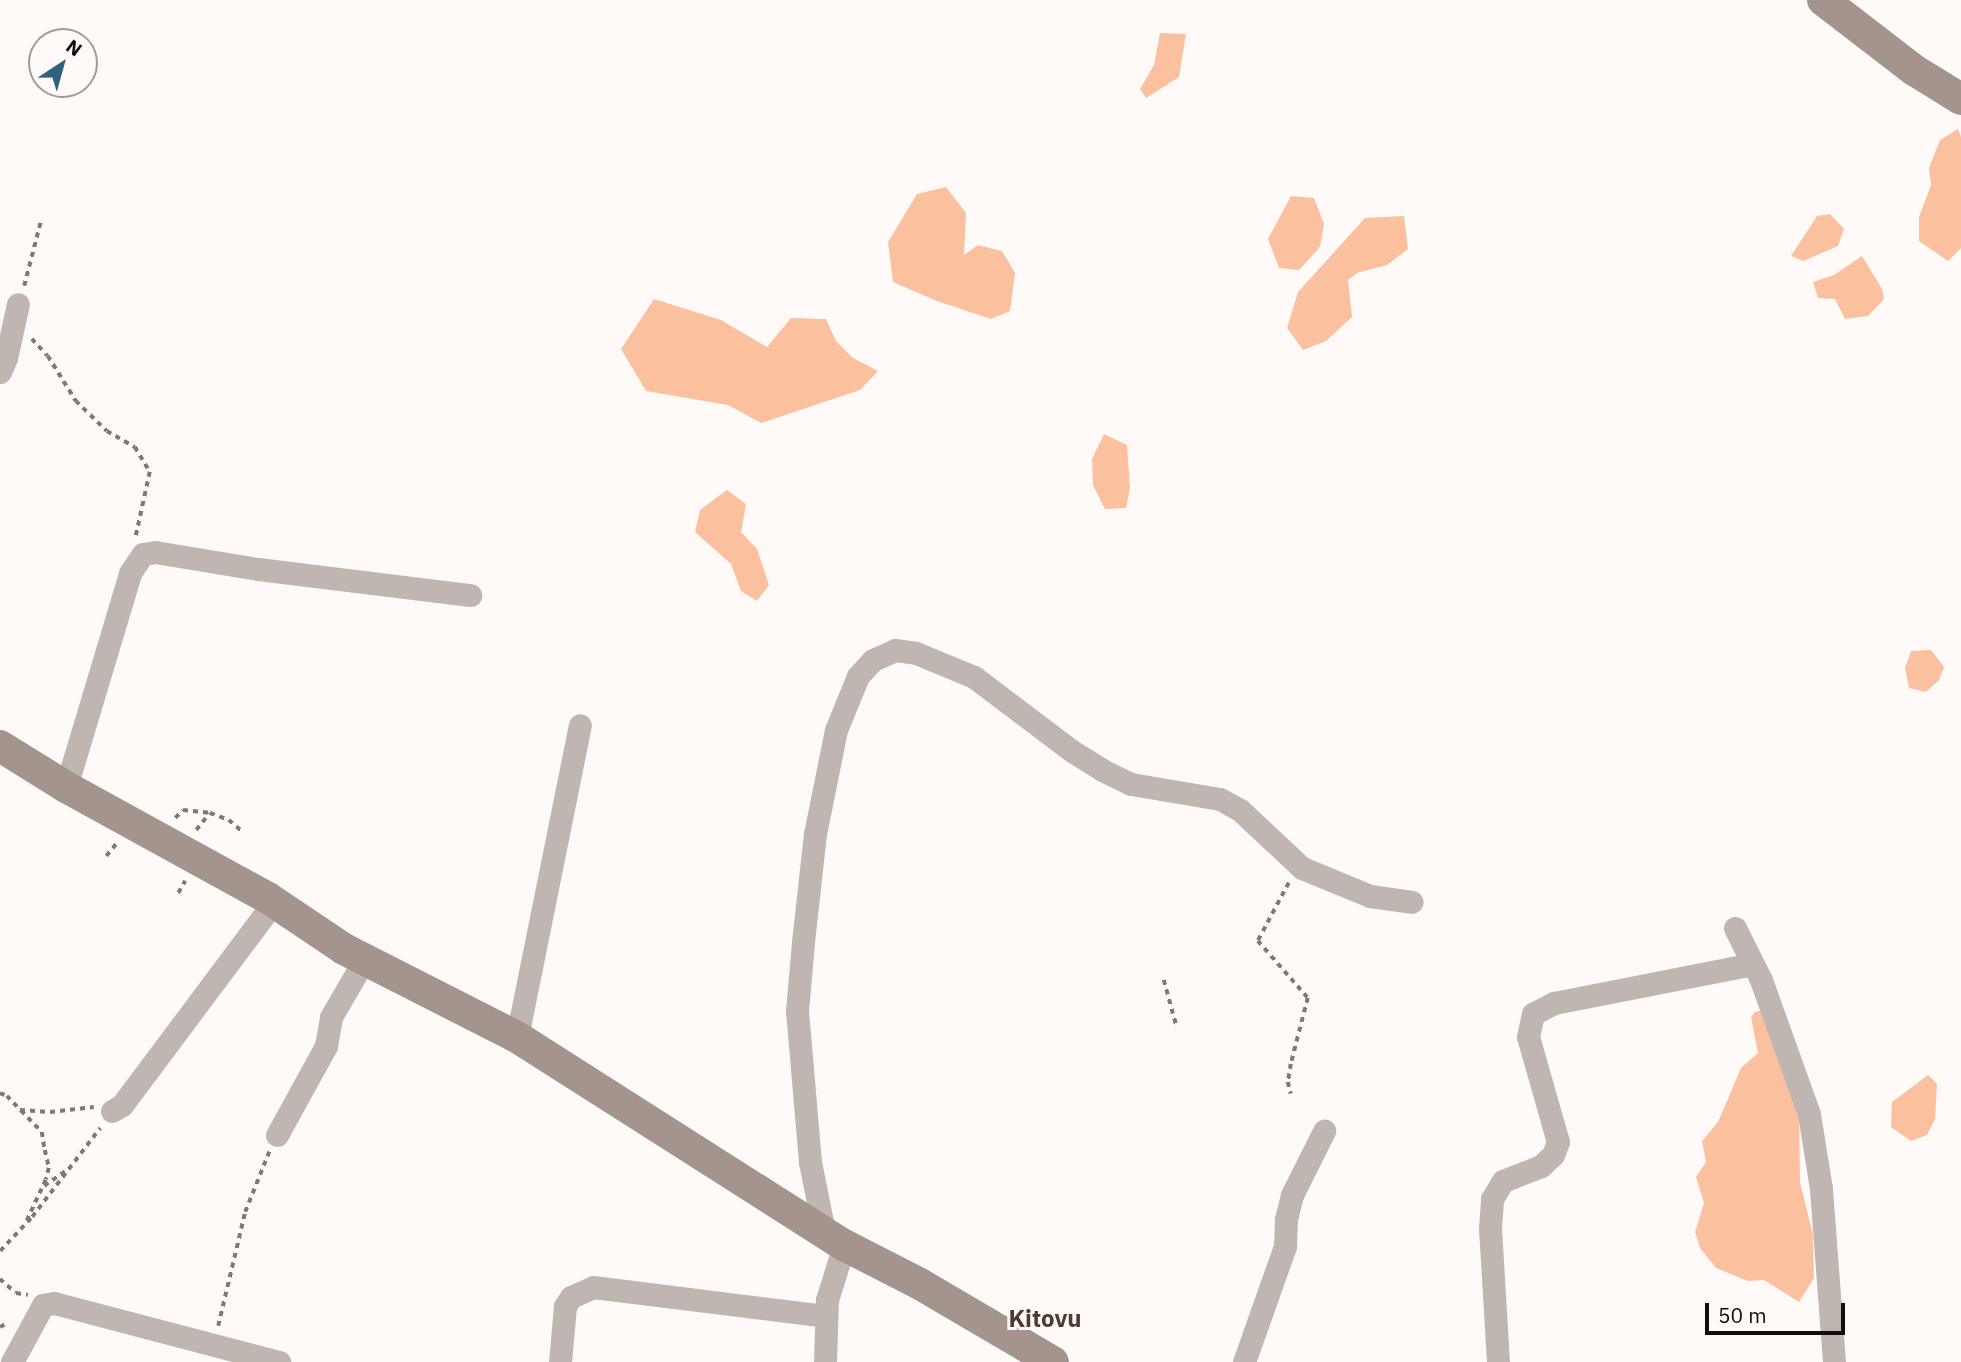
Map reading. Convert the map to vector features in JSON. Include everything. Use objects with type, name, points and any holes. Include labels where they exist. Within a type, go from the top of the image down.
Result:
[{"type":"street","points":[[1823,0],[1914,70],[1961,99]]},
{"type":"street","points":[[0,372],[6,358],[18,304]]},
{"type":"street","points":[[66,787],[136,561],[143,554],[155,552],[258,569],[470,595]]},
{"type":"street","points":[[825,1362],[825,1316],[833,1276],[834,1238],[810,1162],[797,1011],[815,834],[836,730],[858,676],[873,660],[895,650],[916,653],[974,677],[1072,751],[1102,770],[1131,784],[1220,799],[1240,810],[1302,868],[1370,896],[1412,902]]},
{"type":"street","points":[[517,1037],[580,724]]},
{"type":"street","points":[[0,746],[139,834],[274,902],[364,960],[517,1037],[834,1238],[920,1284],[1053,1362]]},
{"type":"street","points":[[112,1111],[122,1105],[274,902]]},
{"type":"street","points":[[1735,929],[1761,980],[1809,1114],[1821,1189],[1834,1362]]},
{"type":"street","points":[[277,1135],[326,1046],[331,1017],[364,960]]},
{"type":"street","points":[[1498,1362],[1491,1254],[1492,1199],[1503,1181],[1541,1166],[1553,1155],[1558,1142],[1528,1037],[1533,1014],[1554,1003],[1752,964]]},
{"type":"street","points":[[1244,1362],[1285,1246],[1286,1219],[1292,1195],[1324,1131]]},
{"type":"street","points":[[560,1362],[565,1306],[571,1297],[593,1287],[825,1316]]},
{"type":"street","points":[[12,1362],[43,1305],[54,1303],[279,1362]]},
{"type":"path","points":[[40,220],[18,304],[26,333],[48,356],[76,401],[107,431],[135,447],[150,471],[133,552],[136,561]]},
{"type":"path","points":[[106,856],[183,810],[210,813],[229,820],[243,832]]},
{"type":"path","points":[[1291,1094],[1288,1082],[1291,1064],[1308,998],[1258,941],[1287,886],[1302,868]]},
{"type":"path","points":[[1164,980],[1177,1028]]},
{"type":"path","points":[[0,1093],[41,1132],[48,1168],[43,1187],[26,1223]]},
{"type":"path","points":[[0,1251],[26,1223],[112,1111],[89,1106],[50,1112],[20,1110]]},
{"type":"path","points":[[212,1346],[245,1212],[277,1135]]},
{"type":"path","points":[[43,1187],[69,1168]]},
{"type":"path","points":[[0,1279],[16,1293],[31,1296],[43,1305]]},
{"type":"shaded area","points":[[1160,33],[1186,34],[1179,77],[1146,98],[1140,89],[1154,65]]},
{"type":"shaded area","points":[[1958,129],[1961,137],[1961,248],[1948,261],[1919,241],[1919,217],[1931,185],[1929,168],[1940,140]]},
{"type":"shaded area","points":[[946,187],[966,213],[964,255],[978,245],[1002,251],[1015,273],[1010,311],[991,319],[937,301],[893,282],[888,242],[917,194]]},
{"type":"shaded area","points":[[1291,196],[1314,198],[1324,224],[1320,247],[1299,270],[1279,268],[1268,239]]},
{"type":"shaded area","points":[[1830,214],[1844,229],[1838,246],[1803,261],[1791,256],[1817,216]]},
{"type":"shaded area","points":[[1404,216],[1408,249],[1387,265],[1357,273],[1348,280],[1352,317],[1326,341],[1303,350],[1287,328],[1298,292],[1365,218]]},
{"type":"shaded area","points":[[1862,256],[1882,289],[1884,299],[1868,316],[1845,319],[1835,299],[1818,298],[1813,282],[1834,275]]},
{"type":"shaded area","points":[[654,299],[721,320],[767,347],[791,318],[826,319],[836,341],[853,358],[878,371],[860,390],[761,423],[728,405],[646,391],[621,349]]},
{"type":"shaded area","points":[[1104,434],[1127,445],[1130,488],[1126,508],[1105,509],[1093,485],[1092,459]]},
{"type":"shaded area","points":[[727,490],[746,504],[741,532],[757,549],[769,585],[757,601],[741,591],[731,564],[695,532],[700,510]]},
{"type":"shaded area","points":[[1931,650],[1944,667],[1939,680],[1926,692],[1909,688],[1905,668],[1911,651]]},
{"type":"shaded area","points":[[1762,1010],[1799,1111],[1800,1182],[1813,1235],[1814,1278],[1799,1302],[1764,1280],[1748,1281],[1716,1268],[1700,1248],[1695,1232],[1704,1203],[1696,1177],[1706,1162],[1702,1141],[1718,1122],[1741,1068],[1758,1053],[1751,1017]]},
{"type":"shaded area","points":[[1928,1075],[1937,1084],[1935,1119],[1927,1135],[1911,1141],[1891,1127],[1892,1102]]},
{"type":"district","name":"Kitovu","points":[[1045,1319]]}]
